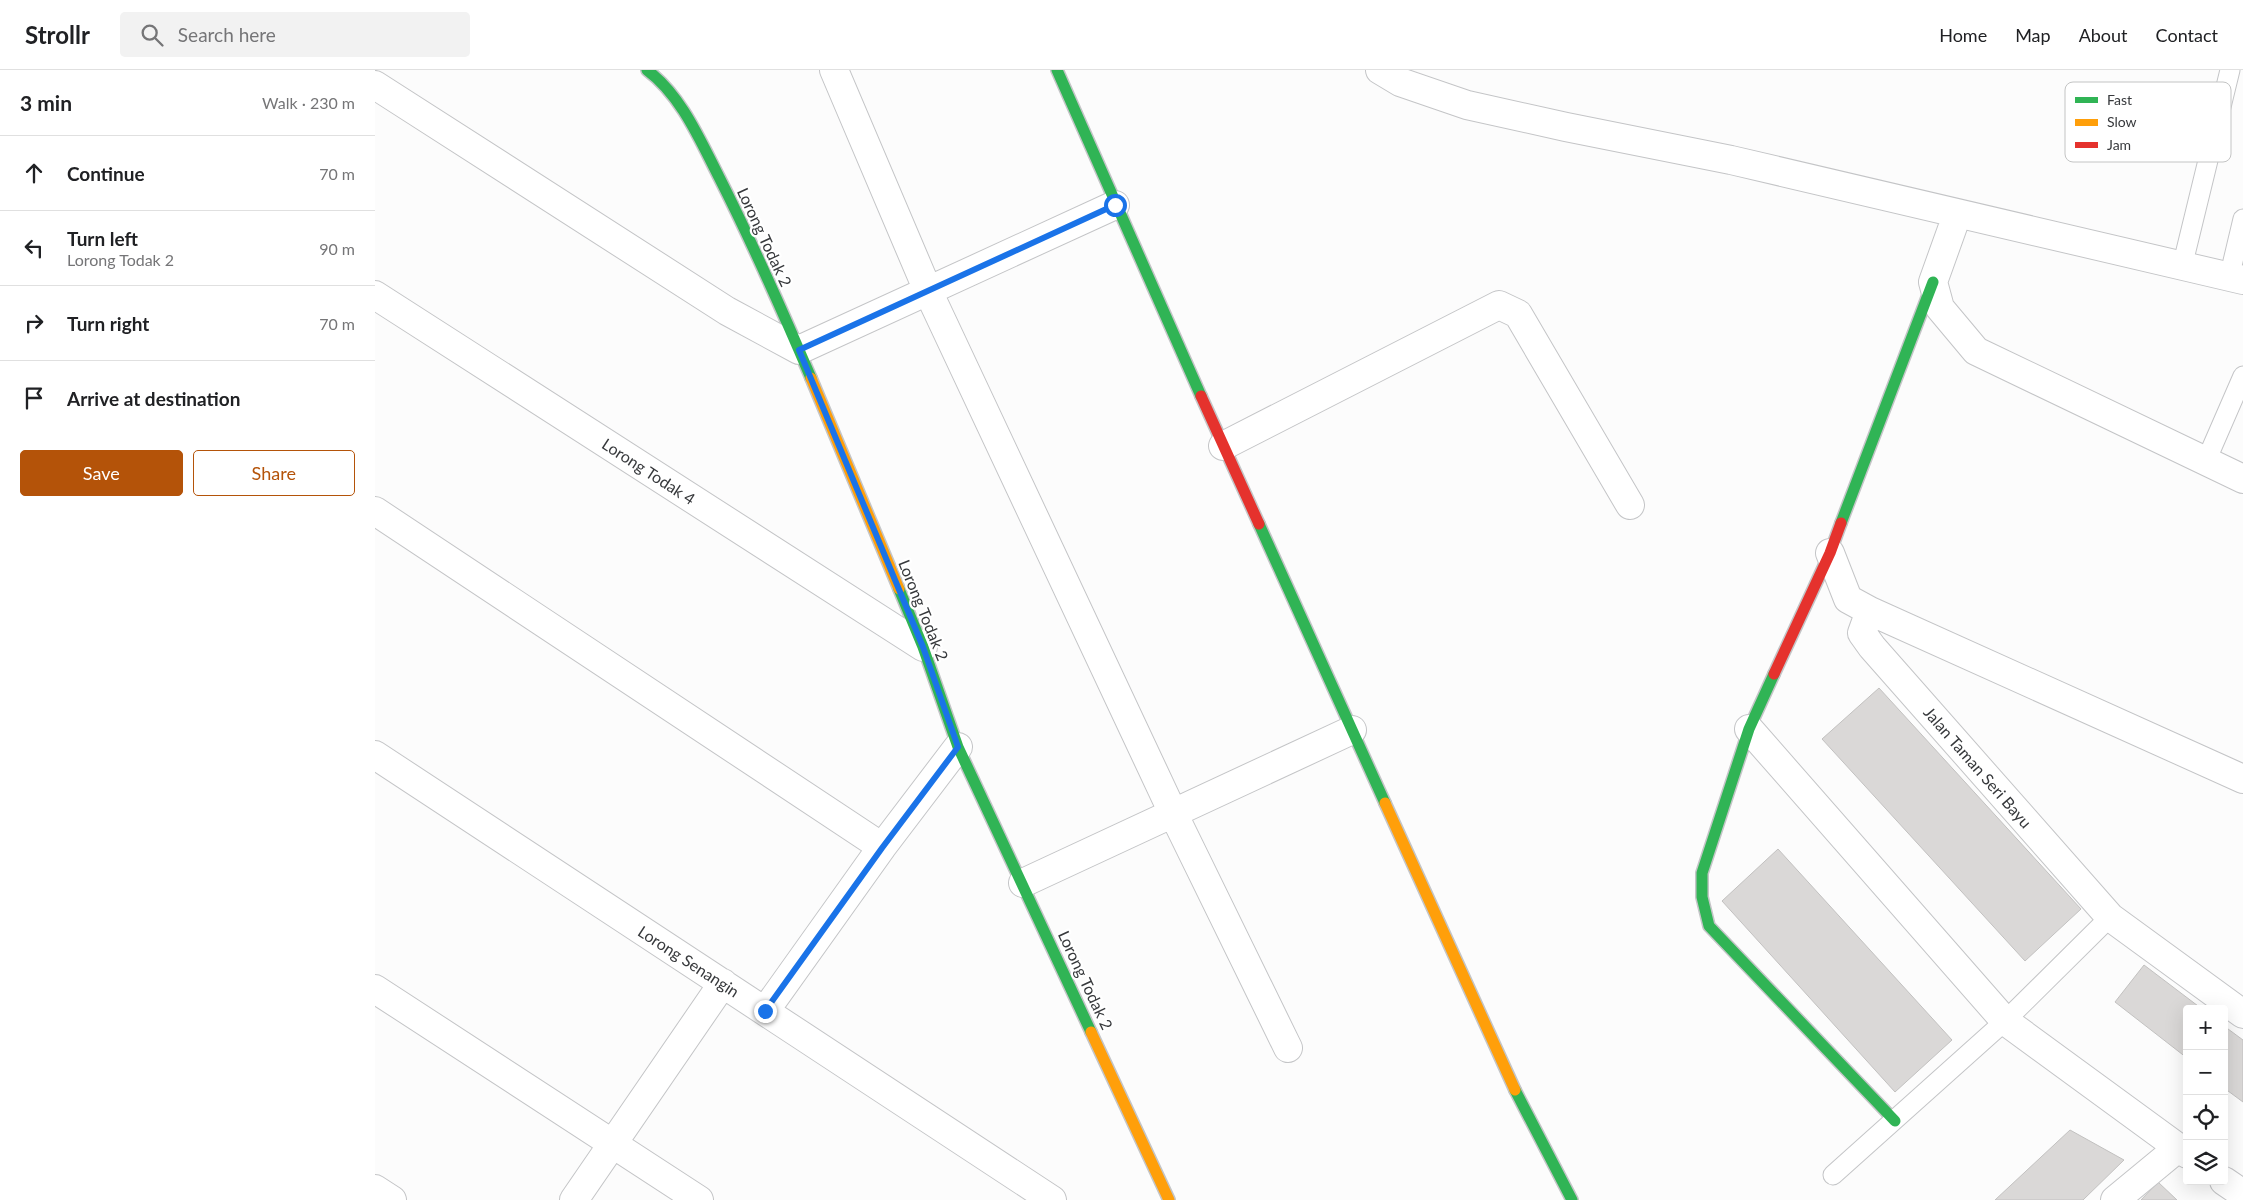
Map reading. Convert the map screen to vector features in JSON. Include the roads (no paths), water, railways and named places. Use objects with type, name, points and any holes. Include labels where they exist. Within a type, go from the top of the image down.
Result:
[{"type":"street","name":"Lorong Todak 2","points":[[647,70],[663,82],[697,134],[745,228],[799,350],[923,647],[958,747],[1023,882],[1169,1200]]},
{"type":"street","points":[[834,70],[928,291],[1173,813],[1288,1048]]},
{"type":"street","points":[[1057,70],[1223,446],[1523,1109],[1572,1200]]},
{"type":"street","points":[[1380,70],[1400,82],[1467,105],[1731,160],[1957,215],[2236,279]]},
{"type":"street","points":[[375,85],[727,312],[799,350],[1115,205]]},
{"type":"street","points":[[1895,1121],[1709,926],[1702,897],[1703,873],[1749,729],[1830,553],[1957,215]]},
{"type":"street","points":[[1933,282],[1941,308],[1976,351],[2243,479]]},
{"type":"street","name":"Lorong Todak 4","points":[[375,295],[923,647]]},
{"type":"street","points":[[1223,446],[1499,305],[1510,308],[1518,314],[1630,505]]},
{"type":"street","points":[[375,510],[882,848]]},
{"type":"street","points":[[1830,553],[1848,598],[1870,611],[2243,779]]},
{"type":"street","name":"Jalan Taman Seri Bayu","points":[[1870,611],[1862,633],[1872,648],[2110,917]]},
{"type":"street","points":[[1749,729],[2005,1020],[2183,1151],[2115,1200]]},
{"type":"street","points":[[1023,882],[1352,730]]},
{"type":"street","points":[[765,1011],[882,848],[958,747]]},
{"type":"street","name":"Lorong Senangin","points":[[375,755],[1052,1200]]},
{"type":"street","points":[[2110,917],[2243,1014]]},
{"type":"street","points":[[574,1200],[723,983]]},
{"type":"street","points":[[375,989],[699,1200]]},
{"type":"street","points":[[2228,1184],[2243,1194]]},
{"type":"street","points":[[375,1189],[392,1200]]},
{"type":"lane","points":[[2182,267],[2208,162]]},
{"type":"lane","points":[[2236,279],[2243,219]]},
{"type":"lane","points":[[2206,461],[2243,376]]},
{"type":"lane","points":[[1833,1175],[2005,1020],[2110,917]]}]
